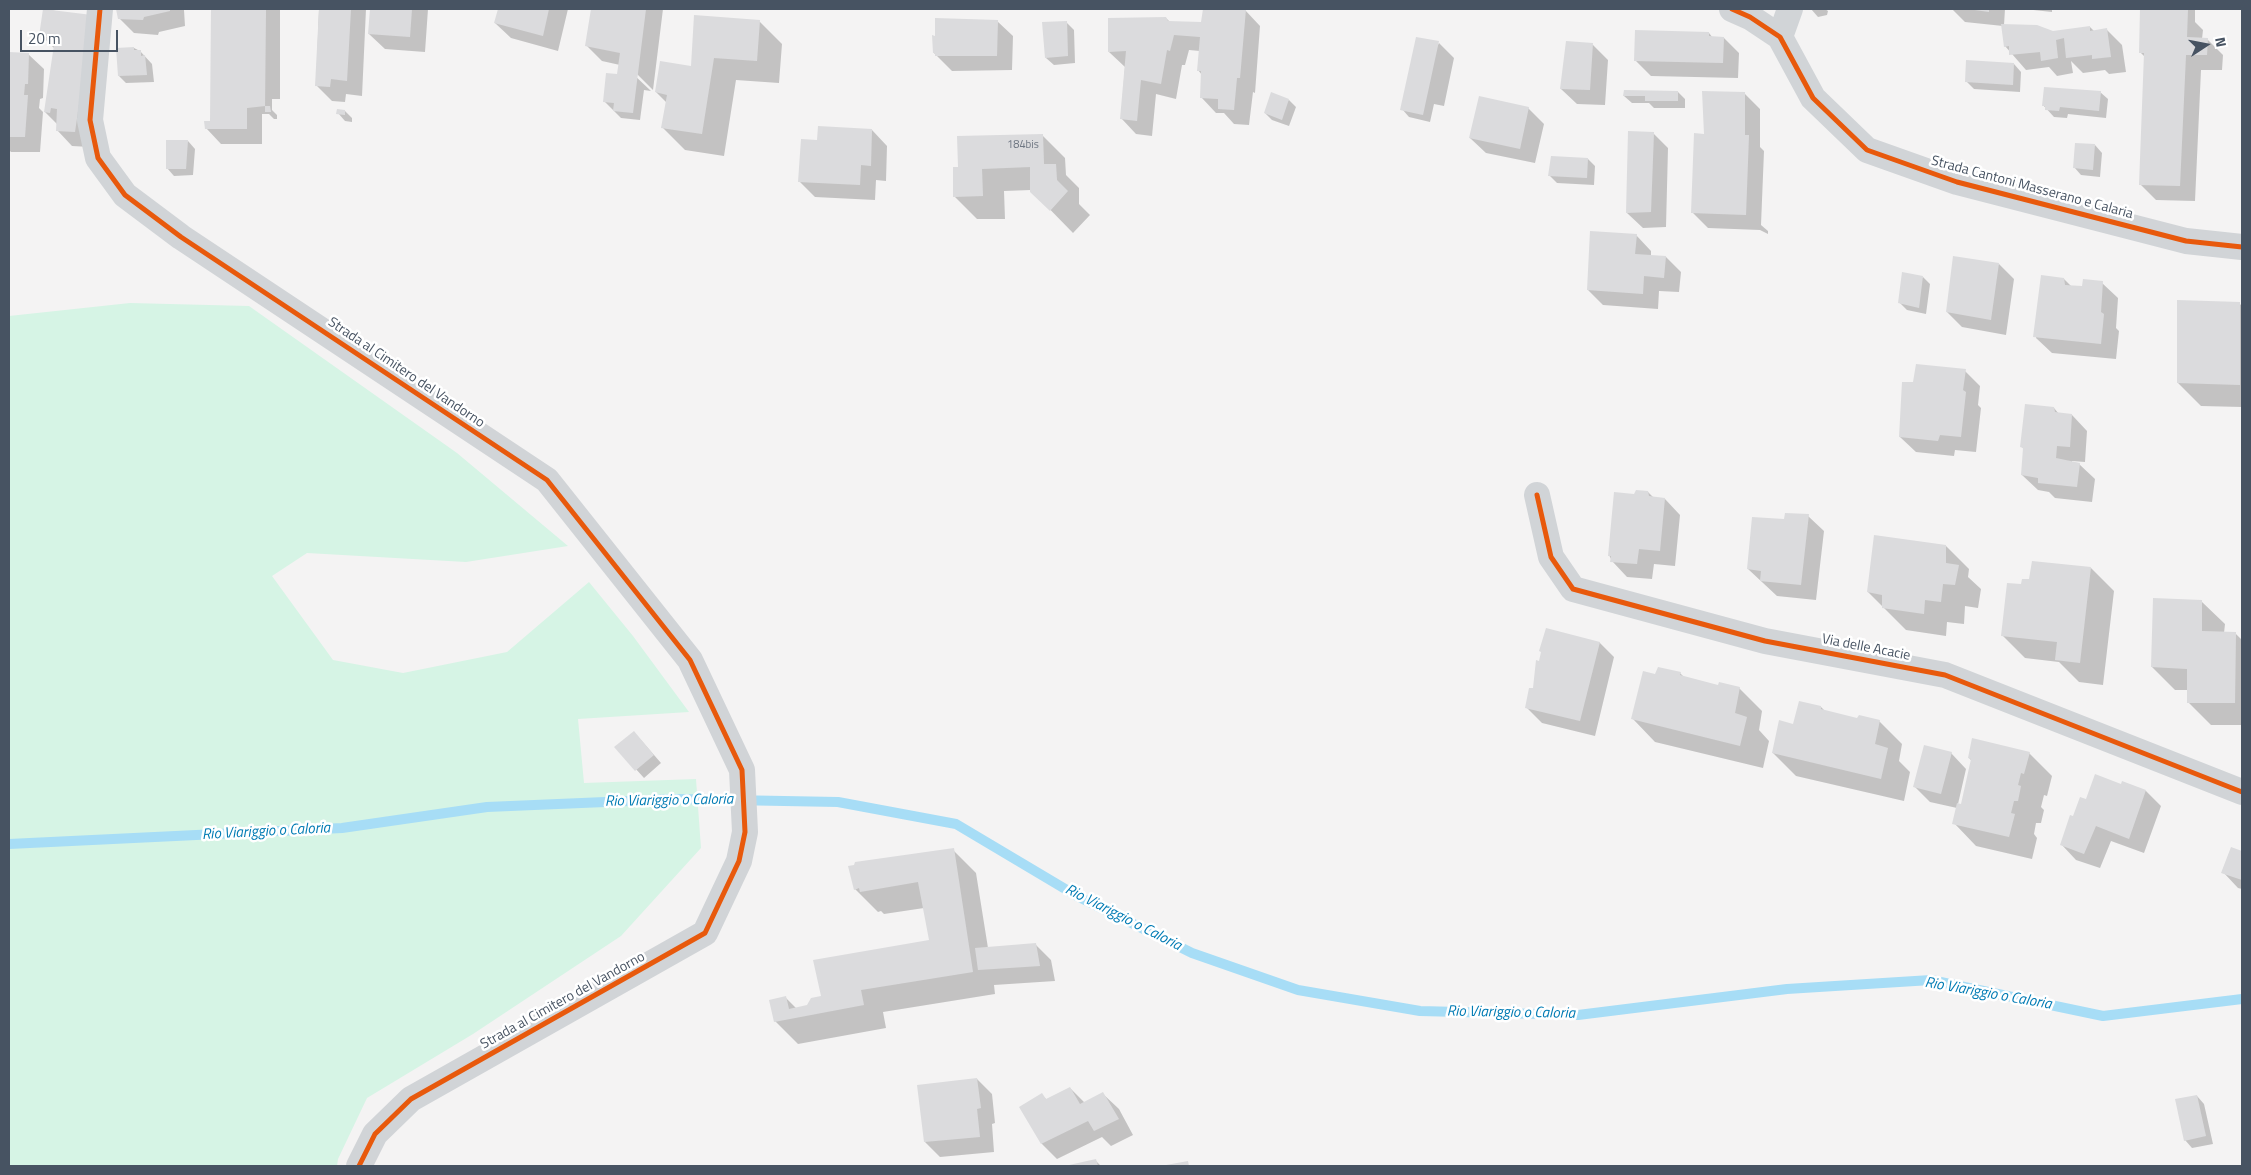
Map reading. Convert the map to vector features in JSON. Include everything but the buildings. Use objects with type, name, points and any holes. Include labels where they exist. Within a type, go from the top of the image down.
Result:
[{"type":"street","name":"Strada al Cimitero del Vandorno","points":[[100,9],[90,120],[98,158],[125,195],[180,237],[547,480],[690,660],[742,770],[745,832],[739,861],[705,933],[411,1099],[375,1134],[359,1166]]},
{"type":"street","name":"Strada Cantoni Masserano e Calaria","points":[[1732,9],[1750,17],[1780,37],[1814,98],[1867,150],[1966,185],[2186,241],[2242,248]]},
{"type":"street","points":[[1780,37],[1790,9]]},
{"type":"street","name":"Via delle Acacie","points":[[1537,495],[1550,557],[1573,589],[1764,641],[1945,675],[2242,792]]},
{"type":"green space","points":[[130,303],[249,306],[457,453],[568,546],[466,562],[307,553],[272,576],[333,660],[403,673],[507,652],[589,582],[633,636],[689,712],[578,719],[584,783],[696,779],[701,848],[621,936],[473,1034],[367,1098],[338,1159],[337,1166],[9,1166],[9,316]]},
{"type":"waterway","name":"Rio Viariggio o Caloria","points":[[9,844],[342,828],[487,807],[676,799],[838,802],[956,824],[1077,896],[1192,953],[1298,990],[1420,1011],[1578,1015],[1787,989],[1931,980],[2103,1016],[2242,999]]},
{"type":"cycle path","points":[[100,9],[90,120],[98,158],[125,195],[181,237],[547,480],[690,660],[742,770],[745,832],[739,861],[705,933],[411,1099],[375,1134],[359,1166]]},
{"type":"cycle path","points":[[1732,9],[1750,17],[1780,37],[1813,98],[1867,150],[1957,182],[2186,241],[2242,247]]},
{"type":"cycle path","points":[[1537,495],[1551,557],[1573,589],[1765,641],[1945,675],[2242,792]]}]
